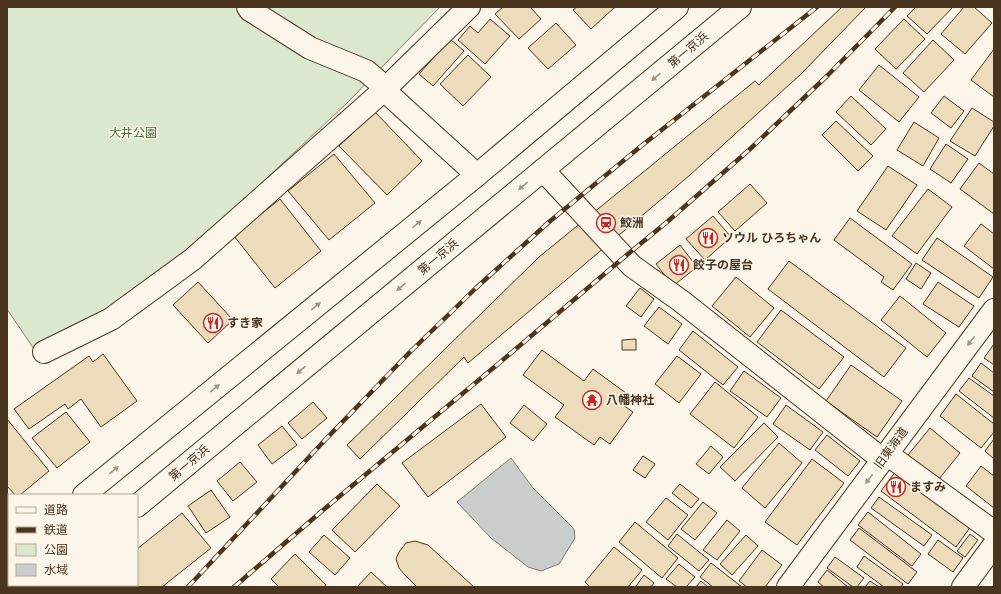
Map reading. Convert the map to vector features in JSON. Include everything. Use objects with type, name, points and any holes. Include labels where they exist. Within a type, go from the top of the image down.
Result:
[{"type":"main road","points":[[248,7],[250,10],[310,48],[366,71],[477,175]]},
{"type":"main road","points":[[44,352],[111,319],[193,259],[385,89],[469,7]]},
{"type":"main road","points":[[85,494],[477,175],[677,7]]},
{"type":"main road","name":"第一京浜","points":[[138,505],[740,7]]},
{"type":"main road","points":[[543,170],[632,266],[681,301],[885,457],[994,532]]},
{"type":"main road","name":"旧東海道","points":[[788,587],[994,310]]},
{"type":"main road","points":[[963,587],[994,545]]},
{"type":"green space","name":"大井公園","points":[[7,7],[440,7],[347,103],[187,253],[106,311],[34,349],[7,309]]},
{"type":"water","points":[[511,458],[533,488],[574,529],[575,538],[559,564],[541,571],[528,567],[491,538],[457,502]]},
{"type":"building","points":[[503,7],[530,7],[541,19],[519,39],[495,14]]},
{"type":"building","points":[[577,7],[615,7],[591,29],[573,10]]},
{"type":"building","points":[[842,7],[866,7],[801,74],[690,175],[468,363],[464,357],[360,459],[347,445],[539,257],[755,81],[759,85]]},
{"type":"building","points":[[916,7],[953,7],[927,34],[907,16]]},
{"type":"building","points":[[964,7],[974,7],[992,23],[965,54],[941,34]]},
{"type":"building","points":[[490,19],[510,36],[485,64],[458,40],[470,26],[478,33]]},
{"type":"building","points":[[904,19],[925,39],[896,69],[875,49]]},
{"type":"building","points":[[556,23],[576,45],[548,69],[528,48]]},
{"type":"building","points":[[450,39],[464,51],[433,86],[419,74]]},
{"type":"building","points":[[933,40],[954,60],[924,92],[903,73]]},
{"type":"building","points":[[994,49],[994,97],[971,80]]},
{"type":"building","points":[[468,55],[491,77],[463,106],[440,84]]},
{"type":"building","points":[[879,65],[919,97],[899,122],[859,90]]},
{"type":"building","points":[[851,96],[886,129],[871,145],[836,112]]},
{"type":"building","points":[[944,96],[964,111],[951,128],[931,113]]},
{"type":"building","points":[[972,108],[994,122],[994,126],[975,156],[950,141]]},
{"type":"building","points":[[375,112],[422,161],[387,195],[339,146]]},
{"type":"building","points":[[836,121],[873,156],[858,171],[822,135]]},
{"type":"building","points":[[914,122],[939,138],[923,166],[897,150]]},
{"type":"building","points":[[946,144],[968,159],[951,183],[930,169]]},
{"type":"building","points":[[334,154],[375,203],[329,240],[288,191]]},
{"type":"building","points":[[979,163],[994,174],[994,214],[960,189]]},
{"type":"building","points":[[888,166],[917,185],[886,230],[857,211]]},
{"type":"building","points":[[750,184],[767,203],[735,231],[718,212]]},
{"type":"building","points":[[928,189],[952,207],[917,254],[892,236]]},
{"type":"building","points":[[280,199],[321,251],[275,288],[234,236]]},
{"type":"building","points":[[713,216],[731,237],[705,260],[686,239]]},
{"type":"building","points":[[850,218],[912,264],[893,290],[881,282],[884,277],[834,240]]},
{"type":"building","points":[[981,224],[994,234],[994,269],[964,246]]},
{"type":"building","points":[[937,238],[993,277],[979,298],[922,260]]},
{"type":"building","points":[[680,245],[697,267],[673,286],[656,264]]},
{"type":"building","points":[[789,261],[906,348],[884,377],[768,289]]},
{"type":"building","points":[[916,263],[931,273],[921,289],[906,279]]},
{"type":"building","points":[[736,277],[774,308],[750,337],[712,306]]},
{"type":"building","points":[[198,282],[233,320],[208,343],[173,305]]},
{"type":"building","points":[[938,282],[974,306],[959,327],[923,304]]},
{"type":"building","points":[[640,288],[654,299],[641,317],[626,306]]},
{"type":"building","points":[[900,296],[946,333],[927,357],[881,320]]},
{"type":"building","points":[[659,307],[682,324],[668,344],[644,326]]},
{"type":"building","points":[[781,310],[844,357],[819,389],[757,342]]},
{"type":"building","points":[[693,331],[738,367],[723,385],[679,350]]},
{"type":"building","points":[[636,339],[636,350],[622,350],[622,340]]},
{"type":"building","points":[[994,344],[994,365],[984,358]]},
{"type":"building","name":"八幡神社","points":[[542,350],[584,381],[593,369],[630,396],[623,405],[633,412],[610,444],[600,437],[594,445],[555,417],[564,405],[523,375]]},
{"type":"building","points":[[103,354],[137,401],[101,427],[81,399],[68,409],[65,404],[29,429],[14,409],[89,356],[93,362]]},
{"type":"building","points":[[677,356],[701,374],[679,403],[655,384]]},
{"type":"building","points":[[981,363],[994,373],[994,392],[972,376]]},
{"type":"building","points":[[851,365],[902,401],[877,437],[826,401]]},
{"type":"building","points":[[744,371],[781,398],[767,417],[730,391]]},
{"type":"building","points":[[969,378],[994,396],[994,418],[959,391]]},
{"type":"building","points":[[715,382],[758,417],[734,448],[690,414]]},
{"type":"building","points":[[956,394],[994,424],[994,432],[981,448],[940,416]]},
{"type":"building","points":[[313,402],[327,418],[302,439],[288,423]]},
{"type":"building","points":[[481,404],[506,437],[428,497],[402,463]]},
{"type":"building","points":[[524,405],[547,424],[533,441],[510,423]]},
{"type":"building","points":[[786,405],[823,432],[810,450],[773,424]]},
{"type":"building","points":[[66,412],[90,442],[57,468],[32,438]]},
{"type":"building","points":[[7,419],[49,471],[21,494],[14,494],[7,486]]},
{"type":"building","points":[[764,423],[778,437],[735,481],[720,467]]},
{"type":"building","points":[[282,426],[297,445],[272,464],[258,445]]},
{"type":"building","points":[[930,428],[960,453],[939,479],[908,455]]},
{"type":"building","points":[[827,435],[860,461],[848,476],[815,450]]},
{"type":"building","points":[[994,439],[994,459],[985,451]]},
{"type":"building","points":[[779,443],[802,463],[765,508],[742,488]]},
{"type":"building","points":[[711,446],[723,457],[709,474],[696,464]]},
{"type":"building","points":[[643,456],[655,464],[645,478],[633,470]]},
{"type":"building","points":[[812,459],[844,483],[797,545],[765,522]]},
{"type":"building","points":[[240,462],[257,482],[233,501],[217,481]]},
{"type":"building","points":[[981,466],[994,476],[994,508],[966,486]]},
{"type":"building","points":[[896,471],[971,526],[956,547],[881,491]]},
{"type":"building","points":[[377,484],[400,506],[355,552],[332,530]]},
{"type":"building","points":[[680,484],[699,499],[691,508],[672,493]]},
{"type":"building","points":[[211,490],[230,517],[206,533],[188,506]]},
{"type":"building","points":[[879,497],[932,535],[924,546],[871,508]]},
{"type":"building","points":[[666,498],[688,515],[668,540],[646,522]]},
{"type":"building","points":[[703,502],[717,513],[695,540],[681,529]]},
{"type":"building","points":[[868,512],[921,554],[912,566],[858,525]]},
{"type":"building","points":[[182,513],[211,548],[162,587],[105,587],[104,586],[138,586],[138,548]]},
{"type":"building","points":[[727,520],[740,531],[717,560],[703,550]]},
{"type":"building","points":[[635,522],[678,558],[662,578],[619,542]]},
{"type":"building","points":[[859,528],[917,572],[908,584],[850,540]]},
{"type":"building","points":[[677,534],[709,560],[699,571],[668,546]]},
{"type":"building","points":[[970,534],[978,540],[965,557],[957,551]]},
{"type":"building","points":[[324,535],[350,558],[335,575],[309,552]]},
{"type":"building","points":[[746,535],[758,546],[732,575],[720,564]]},
{"type":"building","points":[[938,540],[963,558],[953,572],[928,554]]},
{"type":"building","points":[[415,541],[428,545],[474,587],[417,587],[399,568],[396,559],[406,543]]},
{"type":"building","points":[[614,547],[642,570],[628,587],[590,587],[585,582]]},
{"type":"building","points":[[762,550],[782,565],[765,587],[747,587],[739,581]]},
{"type":"building","points":[[295,554],[326,585],[324,587],[279,587],[271,579]]},
{"type":"building","points":[[864,556],[903,584],[901,587],[884,587],[857,567]]},
{"type":"building","points":[[835,557],[864,578],[857,587],[853,587],[827,568]]},
{"type":"building","points":[[711,563],[742,587],[713,587],[700,577]]},
{"type":"building","points":[[679,564],[695,577],[686,587],[677,587],[666,579]]},
{"type":"building","points":[[827,570],[848,587],[824,587],[818,582]]},
{"type":"building","points":[[371,572],[387,587],[357,587]]},
{"type":"building","points":[[644,575],[654,583],[651,587],[637,587],[636,586]]},
{"type":"building","points":[[701,581],[708,587],[696,587]]},
{"type":"building","points":[[870,581],[879,587],[865,587]]},
{"type":"railway","points":[[188,587],[325,440],[410,352],[476,288],[549,222],[640,147],[817,7]]},
{"type":"railway","points":[[234,587],[322,511],[667,222],[749,150],[827,76],[895,7]]},
{"type":"place","name":"鮫洲","points":[[606,223]]},
{"type":"place","name":"ソウル ひろちゃん","points":[[708,238]]},
{"type":"place","name":"餃子の屋台","points":[[679,265]]},
{"type":"place","name":"すき家","points":[[213,323]]},
{"type":"place","name":"八幡神社","points":[[592,400]]},
{"type":"place","name":"ますみ","points":[[896,487]]}]
